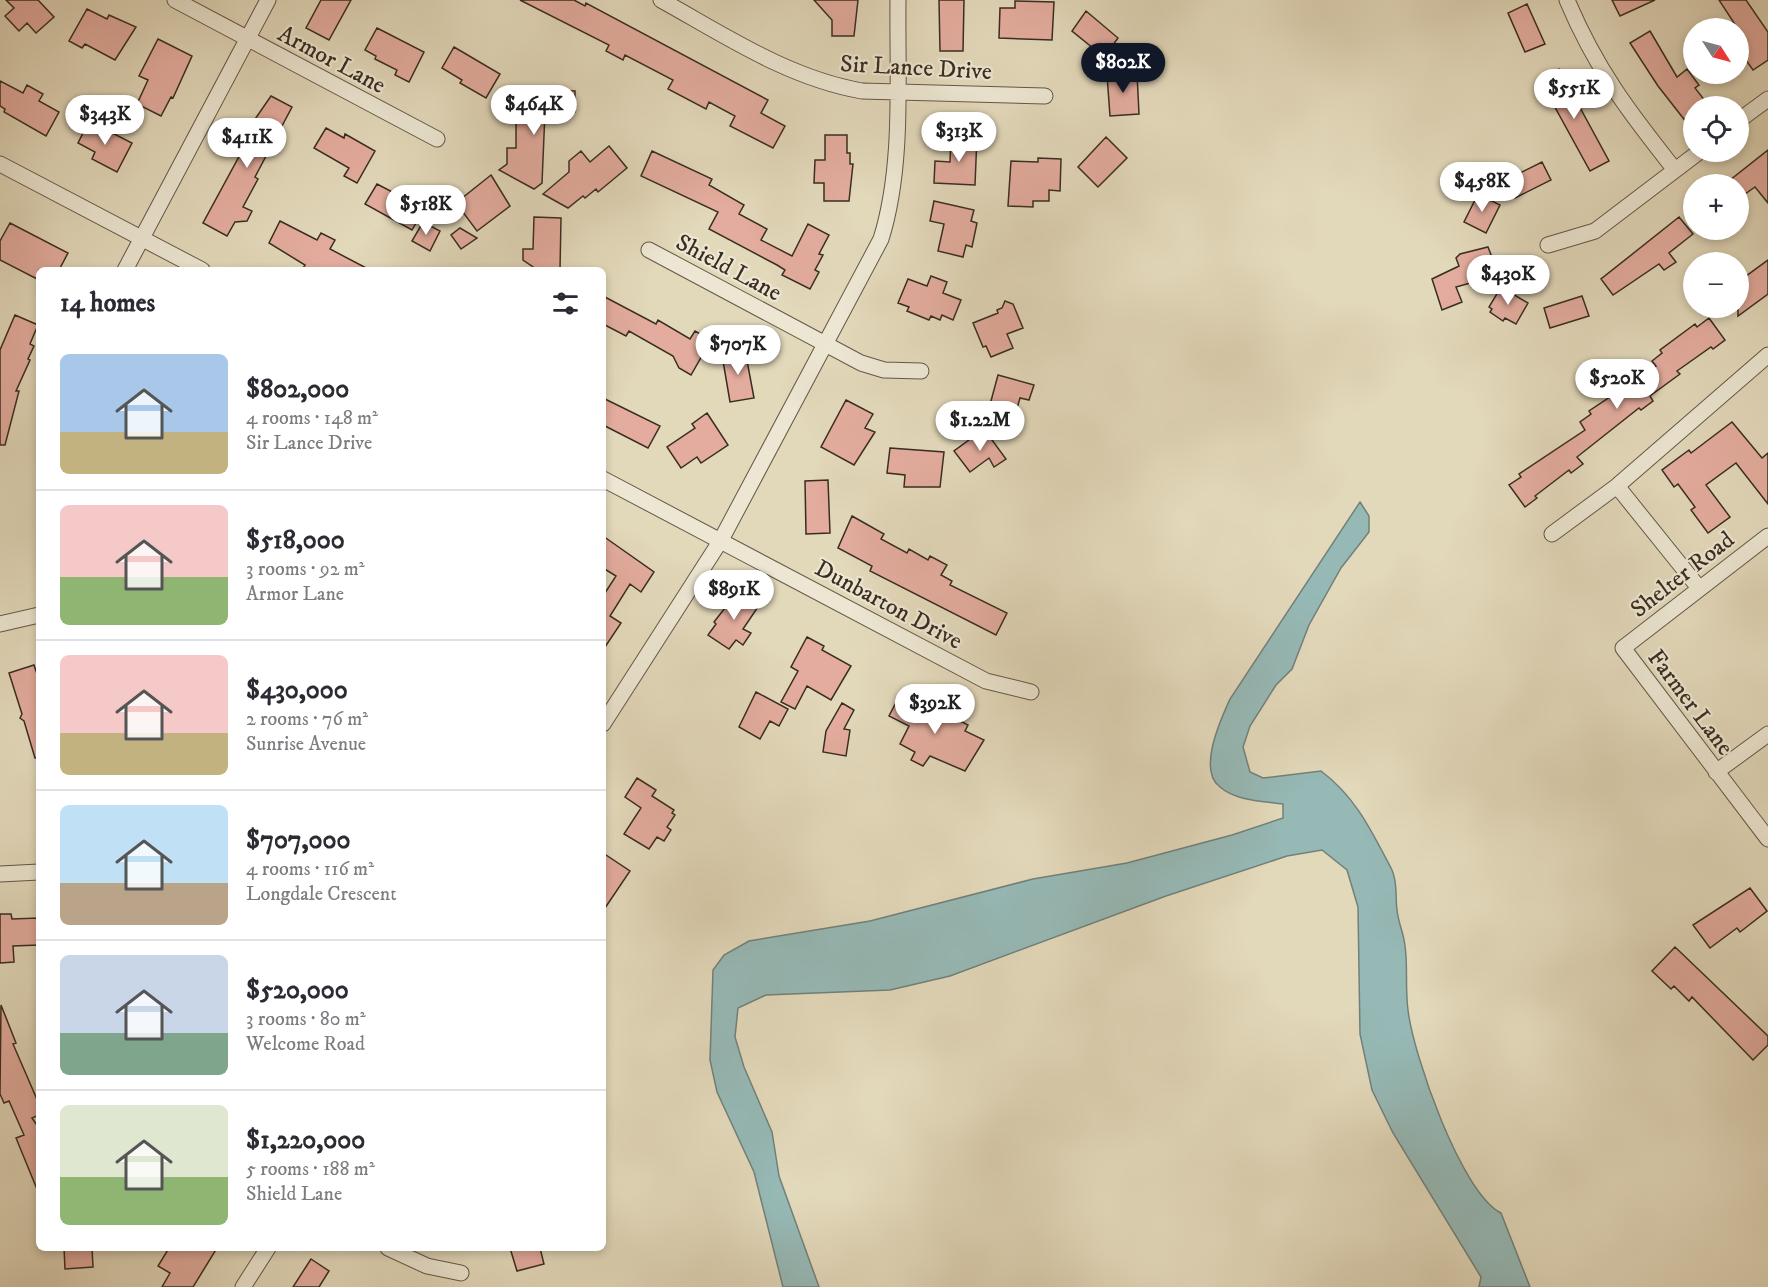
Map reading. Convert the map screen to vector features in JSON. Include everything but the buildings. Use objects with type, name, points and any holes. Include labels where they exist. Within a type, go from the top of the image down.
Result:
[{"type":"street","name":"Armor Lane","points":[[175,0],[437,139]]},
{"type":"street","points":[[126,267],[268,0]]},
{"type":"street","name":"Sir Lance Drive","points":[[661,0],[785,68],[808,78],[862,91],[897,90],[1045,96]]},
{"type":"street","points":[[606,719],[721,540],[868,266],[888,216],[894,163],[898,0]]},
{"type":"street","points":[[1567,0],[1595,61],[1616,94],[1675,170]]},
{"type":"street","points":[[1749,113],[1768,99]]},
{"type":"street","points":[[1548,245],[1595,231],[1686,162]]},
{"type":"street","points":[[0,164],[196,267]]},
{"type":"street","name":"Shield Lane","points":[[649,250],[861,363],[884,370],[921,371]]},
{"type":"street","points":[[1552,534],[1617,486],[1768,355]]},
{"type":"street","name":"Dunbarton Drive","points":[[606,481],[986,681],[1031,692]]},
{"type":"street","points":[[1617,486],[1699,588]]},
{"type":"street","name":"Shelter Road","points":[[1623,648],[1768,536]]},
{"type":"street","points":[[0,624],[36,616]]},
{"type":"street","name":"Farmer Lane","points":[[1623,648],[1768,839]]},
{"type":"street","points":[[1716,772],[1768,734]]},
{"type":"street","points":[[0,874],[36,872]]},
{"type":"street","points":[[243,1287],[266,1251]]},
{"type":"street","points":[[394,1251],[426,1266],[461,1272]]},
{"type":"water","points":[[1360,502],[1369,516],[1369,532],[1341,568],[1309,625],[1292,669],[1276,685],[1250,726],[1243,747],[1250,772],[1263,778],[1321,771],[1354,804],[1392,870],[1406,954],[1408,1010],[1429,1088],[1441,1121],[1470,1179],[1486,1200],[1501,1213],[1530,1287],[1479,1287],[1481,1277],[1393,1133],[1372,1090],[1360,1034],[1358,907],[1347,870],[1322,850],[1287,856],[1166,896],[950,976],[890,990],[766,995],[738,1008],[735,1037],[744,1067],[772,1132],[779,1176],[819,1287],[783,1287],[754,1172],[717,1092],[710,1060],[713,970],[724,955],[749,941],[870,921],[1033,879],[1127,863],[1232,835],[1283,818],[1283,804],[1242,798],[1220,787],[1213,779],[1211,769],[1213,744],[1230,699]]}]
